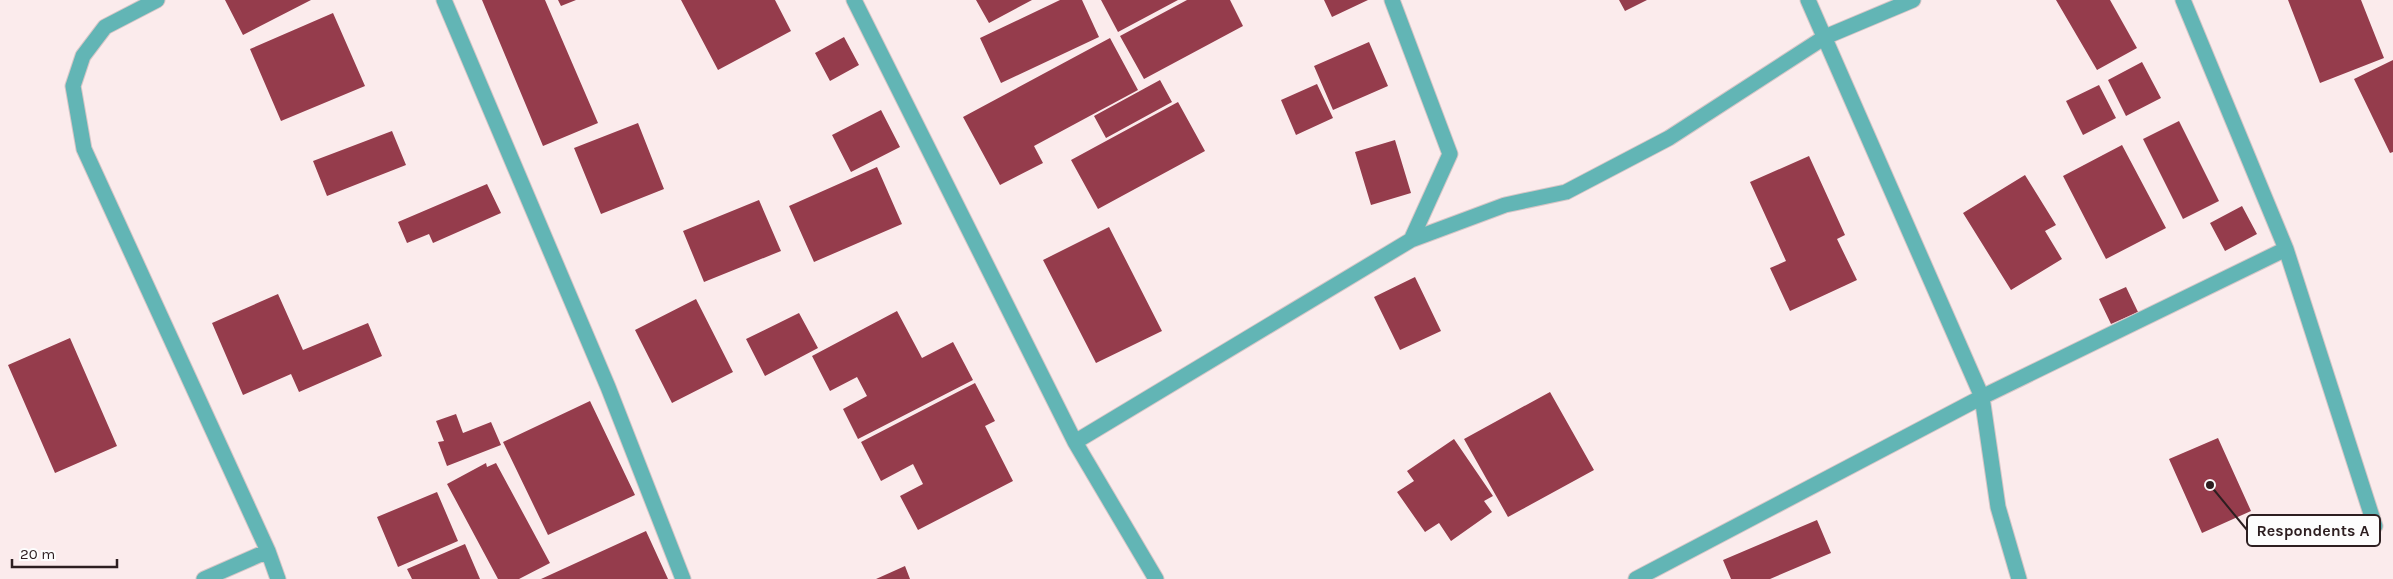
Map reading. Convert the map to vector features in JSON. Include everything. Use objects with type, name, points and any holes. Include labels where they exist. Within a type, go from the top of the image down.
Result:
[{"type":"street","points":[[157,0],[105,28],[83,56],[73,86],[84,149],[268,551],[278,579]]},
{"type":"street","points":[[444,0],[608,387],[683,579]]},
{"type":"street","points":[[854,0],[1075,442],[1156,579]]},
{"type":"street","points":[[1392,0],[1450,154],[1411,240]]},
{"type":"street","points":[[1808,0],[1826,37],[1982,398],[1998,507],[2019,579]]},
{"type":"street","points":[[1075,442],[1411,240],[1505,205],[1566,192],[1669,138],[1826,37],[1913,0]]},
{"type":"street","points":[[2183,0],[2286,249],[2375,526]]},
{"type":"street","points":[[1636,579],[1982,398],[2286,249]]},
{"type":"street","points":[[204,579],[268,551]]},
{"type":"building","points":[[225,0],[311,0],[243,35]]},
{"type":"building","points":[[482,0],[545,0],[598,123],[543,146]]},
{"type":"building","points":[[558,0],[576,0],[561,6]]},
{"type":"building","points":[[681,0],[775,0],[791,31],[718,70]]},
{"type":"building","points":[[976,0],[1032,0],[989,23]]},
{"type":"building","points":[[1060,0],[1082,0],[1099,37],[1001,83],[980,38]]},
{"type":"building","points":[[1101,0],[1178,0],[1118,32]]},
{"type":"building","points":[[1187,0],[1230,0],[1243,26],[1144,79],[1120,36]]},
{"type":"building","points":[[1324,0],[1368,0],[1332,17]]},
{"type":"building","points":[[1619,0],[1647,0],[1625,11]]},
{"type":"building","points":[[2056,0],[2110,0],[2137,48],[2097,70]]},
{"type":"building","points":[[2288,0],[2361,0],[2384,58],[2320,83]]},
{"type":"building","points":[[333,13],[365,86],[281,121],[250,49]]},
{"type":"building","points":[[844,37],[859,65],[830,81],[815,53]]},
{"type":"building","points":[[1110,38],[1138,90],[1034,146],[1043,163],[1000,185],[963,117]]},
{"type":"building","points":[[1369,42],[1388,86],[1333,110],[1314,66]]},
{"type":"building","points":[[2393,60],[2393,152],[2390,153],[2354,79]]},
{"type":"building","points":[[2142,62],[2161,98],[2126,116],[2108,80]]},
{"type":"building","points":[[1160,80],[1172,102],[1106,138],[1094,116]]},
{"type":"building","points":[[1317,84],[1333,118],[1296,135],[1281,100]]},
{"type":"building","points":[[2099,85],[2116,118],[2083,135],[2066,101]]},
{"type":"building","points":[[1178,102],[1205,151],[1098,209],[1071,160]]},
{"type":"building","points":[[881,110],[900,147],[851,172],[832,135]]},
{"type":"building","points":[[2179,121],[2219,201],[2183,219],[2143,139]]},
{"type":"building","points":[[638,123],[664,189],[601,214],[574,148]]},
{"type":"building","points":[[392,131],[406,165],[327,196],[313,161]]},
{"type":"building","points":[[1395,140],[1411,193],[1371,205],[1355,152]]},
{"type":"building","points":[[2122,145],[2166,228],[2106,259],[2063,176]]},
{"type":"building","points":[[1809,156],[1845,235],[1837,239],[1857,280],[1790,311],[1770,268],[1786,261],[1750,182]]},
{"type":"building","points":[[877,167],[902,224],[814,262],[789,206]]},
{"type":"building","points":[[2025,175],[2056,225],[2045,231],[2062,259],[2011,290],[1963,213]]},
{"type":"building","points":[[487,184],[501,213],[433,243],[429,234],[407,243],[398,222]]},
{"type":"building","points":[[759,200],[781,251],[704,282],[683,231]]},
{"type":"building","points":[[2242,206],[2257,234],[2225,251],[2210,223]]},
{"type":"building","points":[[1109,227],[1162,331],[1096,363],[1043,260]]},
{"type":"building","points":[[1415,277],[1441,331],[1400,350],[1374,297]]},
{"type":"building","points":[[2126,287],[2138,312],[2111,324],[2099,299]]},
{"type":"building","points":[[278,294],[303,350],[368,323],[382,356],[299,392],[291,374],[243,395],[212,323]]},
{"type":"building","points":[[696,299],[733,372],[672,403],[635,330]]},
{"type":"building","points":[[897,311],[922,358],[953,342],[973,380],[858,439],[843,409],[867,396],[857,377],[830,391],[812,356]]},
{"type":"building","points":[[799,313],[818,348],[765,376],[746,339]]},
{"type":"building","points":[[70,338],[117,446],[55,473],[8,365]]},
{"type":"building","points":[[975,383],[995,421],[985,426],[1013,481],[918,530],[900,496],[923,484],[913,464],[881,481],[861,442]]},
{"type":"building","points":[[1550,392],[1594,470],[1508,517],[1464,439]]},
{"type":"building","points":[[590,401],[635,495],[548,535],[503,442]]},
{"type":"building","points":[[456,414],[463,433],[491,422],[501,445],[447,466],[438,442],[444,441],[436,421]]},
{"type":"building","points":[[2218,438],[2251,511],[2202,533],[2169,459]]},
{"type":"building","points":[[1454,439],[1493,496],[1484,501],[1492,512],[1451,541],[1439,523],[1425,532],[1397,492],[1414,481],[1407,471]]},
{"type":"building","points":[[486,463],[487,467],[496,463],[550,563],[519,579],[498,579],[447,484]]},
{"type":"building","points":[[437,492],[458,541],[398,567],[377,517]]},
{"type":"building","points":[[1817,520],[1831,553],[1770,579],[1731,579],[1723,560]]},
{"type":"building","points":[[646,531],[668,579],[541,579]]},
{"type":"building","points":[[465,544],[480,579],[412,579],[407,569]]},
{"type":"building","points":[[905,566],[910,579],[876,579]]},
{"type":"place","name":"Respondents A","points":[[2210,485]]}]
